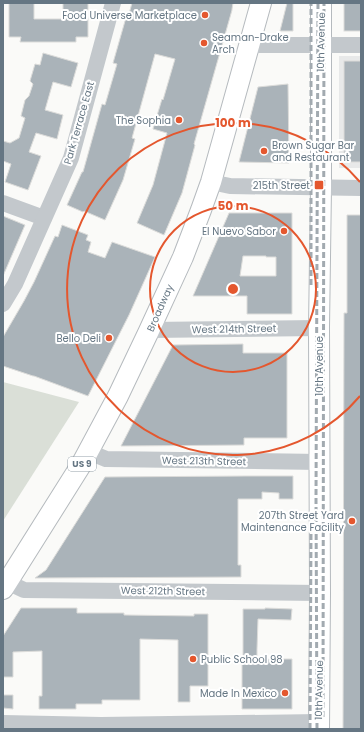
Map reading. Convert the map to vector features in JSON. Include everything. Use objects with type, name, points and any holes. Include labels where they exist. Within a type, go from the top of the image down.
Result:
[{"type":"main road","name":"Broadway","points":[[5,585],[89,452],[150,330],[190,240],[211,182],[261,3]]},
{"type":"main road","name":"10th Avenue","points":[[319,725],[319,328],[322,3]]},
{"type":"street","name":"Park Terrace East","points":[[3,304],[15,284],[71,158],[113,3]]},
{"type":"street","points":[[250,45],[361,45]]},
{"type":"street","points":[[211,182],[230,186],[361,188]]},
{"type":"street","points":[[3,203],[44,218]]},
{"type":"street","name":"West 214th Street","points":[[150,330],[319,328]]},
{"type":"street","name":"West 213th Street","points":[[89,452],[106,459],[320,462]]},
{"type":"street","name":"West 212th Street","points":[[5,585],[24,590],[320,593]]},
{"type":"street","points":[[3,723],[99,727],[319,725]]},
{"type":"shaded area","points":[[339,56],[361,56],[361,168],[339,168]]},
{"type":"shaded area","points":[[3,382],[79,402],[3,521]]},
{"type":"building","points":[[9,3],[34,3],[34,19],[63,19],[63,3],[88,3],[88,37],[76,37],[76,42],[20,42],[21,37],[9,37]]},
{"type":"building","points":[[132,3],[233,3],[182,193],[164,235],[137,223],[153,185],[167,133],[153,129],[175,59],[155,54],[132,138],[135,139],[123,180],[105,220],[67,205],[83,172],[102,104],[105,105],[117,64],[113,63],[127,14],[129,14]]},
{"type":"building","points":[[287,3],[293,3],[293,31],[280,31]]},
{"type":"building","points":[[344,3],[361,3],[361,31],[344,31]]},
{"type":"building","points":[[43,53],[78,63],[71,87],[53,82],[45,110],[63,115],[57,139],[36,133],[29,152],[41,156],[28,190],[5,182],[11,164],[3,161],[3,141],[10,143],[19,138],[25,118],[21,116],[25,100],[29,96],[33,84],[30,81],[35,64],[40,65]]},
{"type":"building","points":[[344,61],[361,61],[361,162],[344,162]]},
{"type":"building","points":[[288,84],[289,163],[239,162],[258,87]]},
{"type":"building","points":[[229,213],[292,213],[292,314],[247,314],[247,296],[193,296]],"holes":[[[243,256],[276,257],[276,276],[240,276]]]},
{"type":"building","name":"207th Street Yard Maintenance Facility","points":[[347,215],[361,215],[361,729],[343,729],[344,313],[347,313]]},
{"type":"building","points":[[3,216],[25,225],[3,276]]},
{"type":"building","points":[[62,225],[88,235],[86,240],[91,242],[88,252],[105,258],[112,242],[155,257],[129,315],[88,396],[3,366],[3,337],[34,282],[55,236],[58,237]]},
{"type":"building","points":[[243,344],[243,353],[287,353],[287,438],[244,438],[244,445],[121,446],[173,345]]},
{"type":"building","points":[[293,476],[293,499],[279,499],[279,493],[262,492],[262,499],[238,499],[238,565],[241,565],[241,577],[35,578],[46,570],[105,477]]},
{"type":"building","points":[[21,608],[77,608],[77,613],[124,613],[124,615],[194,616],[194,614],[208,614],[208,686],[190,686],[190,702],[178,702],[178,640],[140,639],[140,700],[102,700],[102,704],[76,704],[76,709],[39,709],[39,696],[42,696],[42,651],[13,652],[13,677],[3,677],[3,636]]},
{"type":"building","points":[[243,609],[292,609],[291,620],[258,619],[257,659],[292,659],[292,709],[242,709]]},
{"type":"building","points":[[3,695],[13,695],[13,709],[3,708]]},
{"type":"railway","points":[[311,3],[311,285]]},
{"type":"railway","points":[[317,729],[316,498],[318,3]]},
{"type":"railway","points":[[323,717],[324,3]]},
{"type":"railway","points":[[310,729],[311,533]]},
{"type":"place","name":"Food Universe Marketplace","points":[[205,15]]},
{"type":"place","name":"Seaman-Drake Arch","points":[[204,43]]},
{"type":"place","name":"The Sophia","points":[[179,120]]},
{"type":"place","name":"Brown Sugar Bar and Restaurant","points":[[264,151]]},
{"type":"place","name":"215th Street","points":[[319,185]]},
{"type":"place","name":"El Nuevo Sabor","points":[[284,231]]},
{"type":"place","name":"Bello Deli","points":[[109,338]]},
{"type":"place","name":"207th Street Yard Maintenance Facility","points":[[352,521]]},
{"type":"place","name":"Public School 98","points":[[193,659]]},
{"type":"place","name":"Made In Mexico","points":[[285,693]]}]
